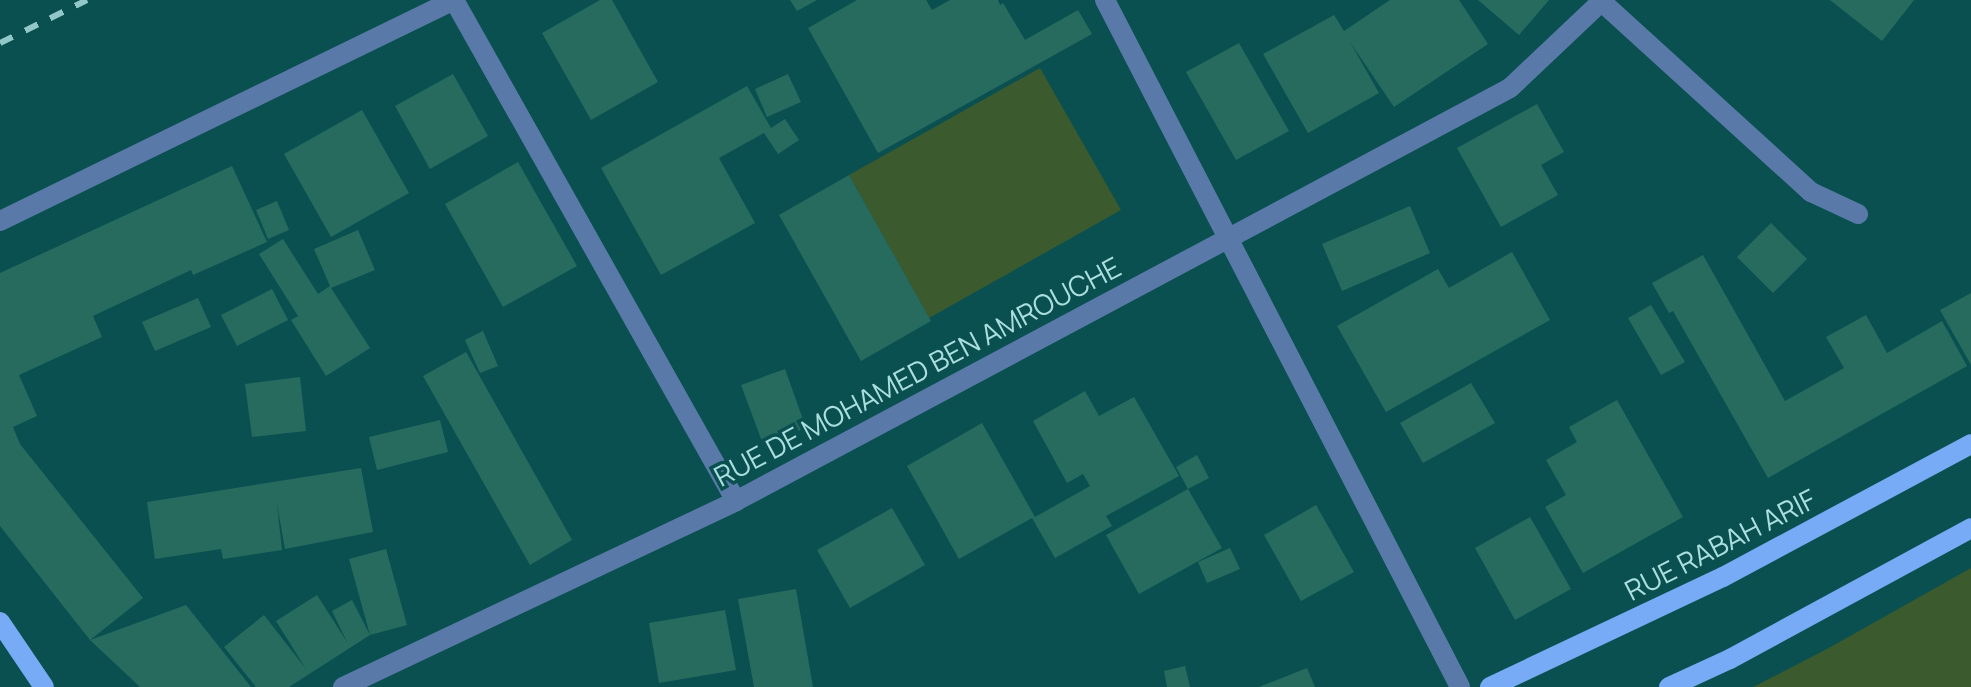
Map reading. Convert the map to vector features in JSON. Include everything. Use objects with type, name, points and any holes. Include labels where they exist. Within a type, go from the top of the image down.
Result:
[{"type":"main road","name":"RUE RABAH ARIF","points":[[1490,687],[1723,577],[1971,444]]},
{"type":"main road","points":[[1669,687],[1730,659],[1971,528]]},
{"type":"main road","points":[[0,622],[44,687]]},
{"type":"street","points":[[0,221],[454,0],[736,501]]},
{"type":"street","points":[[1105,0],[1230,236],[1460,687]]},
{"type":"street","points":[[1602,1],[1811,192],[1858,214]]},
{"type":"street","name":"RUE DE MOHAMED BEN AMROUCHE","points":[[343,687],[736,501],[1510,88],[1602,1]]},
{"type":"green space","points":[[1040,68],[1121,210],[929,318],[849,175]]},
{"type":"green space","points":[[1971,568],[1971,687],[1753,687],[1827,649]]},
{"type":"building","points":[[600,0],[612,0],[658,82],[591,120],[542,33]]},
{"type":"building","points":[[790,0],[817,0],[797,11]]},
{"type":"building","points":[[857,0],[926,0],[932,10],[950,0],[998,0],[1000,5],[1003,3],[1025,40],[1078,10],[1092,34],[878,153],[808,28]]},
{"type":"building","points":[[1390,0],[1459,0],[1488,44],[1394,107],[1350,42],[1379,93],[1308,133],[1263,54],[1334,15],[1344,31]]},
{"type":"building","points":[[1478,0],[1549,0],[1519,35]]},
{"type":"building","points":[[1830,0],[1914,0],[1882,41]]},
{"type":"building","points":[[1239,43],[1289,131],[1236,160],[1186,72]]},
{"type":"building","points":[[453,74],[488,136],[430,169],[395,106]]},
{"type":"building","points":[[788,74],[801,102],[767,117],[755,89]]},
{"type":"building","points":[[747,86],[771,128],[785,119],[799,140],[778,154],[764,133],[719,158],[755,223],[661,275],[601,168]]},
{"type":"building","points":[[1537,104],[1564,152],[1541,165],[1558,195],[1501,227],[1457,148]]},
{"type":"building","points":[[362,110],[409,193],[331,237],[284,154]]},
{"type":"building","points":[[518,162],[577,266],[503,307],[445,204]]},
{"type":"building","points":[[232,166],[267,242],[193,275],[191,270],[93,316],[102,337],[19,375],[37,416],[13,427],[20,444],[143,598],[90,640],[0,526],[0,273]]},
{"type":"building","points":[[849,175],[931,321],[861,361],[779,215]]},
{"type":"building","points":[[277,201],[289,230],[268,239],[256,210]]},
{"type":"building","points":[[1410,206],[1430,253],[1342,291],[1322,244]]},
{"type":"building","points":[[1771,223],[1807,259],[1773,293],[1737,257]]},
{"type":"building","points":[[358,230],[375,270],[331,288],[370,348],[326,376],[291,320],[298,316],[259,254],[283,239],[318,294],[330,286],[314,249]]},
{"type":"building","points":[[1512,252],[1550,320],[1386,412],[1337,326],[1438,269],[1449,288]]},
{"type":"building","points":[[1703,255],[1785,401],[1844,368],[1826,337],[1866,315],[1887,353],[1942,321],[1967,366],[1768,478],[1673,311],[1669,313],[1652,283]]},
{"type":"building","points":[[272,289],[288,320],[237,346],[221,315]]},
{"type":"building","points":[[1971,293],[1971,365],[1940,310]]},
{"type":"building","points":[[198,298],[211,327],[155,351],[142,322]]},
{"type":"building","points":[[1651,305],[1685,362],[1661,375],[1628,318]]},
{"type":"building","points":[[483,331],[498,366],[480,373],[465,340]]},
{"type":"building","points":[[466,352],[572,540],[530,565],[423,376]]},
{"type":"building","points":[[785,369],[806,428],[763,444],[741,385]]},
{"type":"building","points":[[300,377],[306,431],[252,437],[245,384]]},
{"type":"building","points":[[1471,383],[1495,423],[1423,463],[1400,423]]},
{"type":"building","points":[[1085,391],[1099,416],[1134,397],[1179,476],[1106,516],[1112,526],[1055,558],[1032,518],[959,559],[907,466],[982,423],[1035,517],[1090,486],[1083,474],[1067,483],[1033,421]]},
{"type":"building","points":[[1617,400],[1683,517],[1583,573],[1545,507],[1566,495],[1546,460],[1577,442],[1569,427]]},
{"type":"building","points":[[440,420],[448,452],[377,470],[369,437]]},
{"type":"building","points":[[1197,455],[1209,478],[1188,489],[1176,467]]},
{"type":"building","points":[[361,468],[373,532],[285,549],[277,504],[282,550],[223,559],[221,549],[155,559],[147,502]]},
{"type":"building","points":[[1188,489],[1222,548],[1139,594],[1106,535]]},
{"type":"building","points":[[1316,505],[1354,572],[1301,601],[1264,535]]},
{"type":"building","points":[[892,508],[925,565],[850,608],[817,550]]},
{"type":"building","points":[[1530,517],[1571,589],[1515,620],[1475,548]]},
{"type":"building","points":[[1230,548],[1240,569],[1207,583],[1198,562]]},
{"type":"building","points":[[386,549],[407,625],[370,635],[349,559]]},
{"type":"building","points":[[796,589],[813,687],[754,687],[738,599]]},
{"type":"building","points":[[317,595],[347,642],[332,611],[352,600],[370,635],[289,687],[256,687],[224,647],[264,615],[306,669],[276,621]]},
{"type":"building","points":[[186,605],[251,687],[140,687],[90,640]]},
{"type":"building","points":[[725,610],[736,670],[659,683],[649,623]]},
{"type":"building","points":[[1185,666],[1190,687],[1167,687],[1164,671]]},
{"type":"building","points":[[1307,668],[1315,687],[1259,687]]},
{"type":"railway","points":[[0,43],[87,0]]}]
